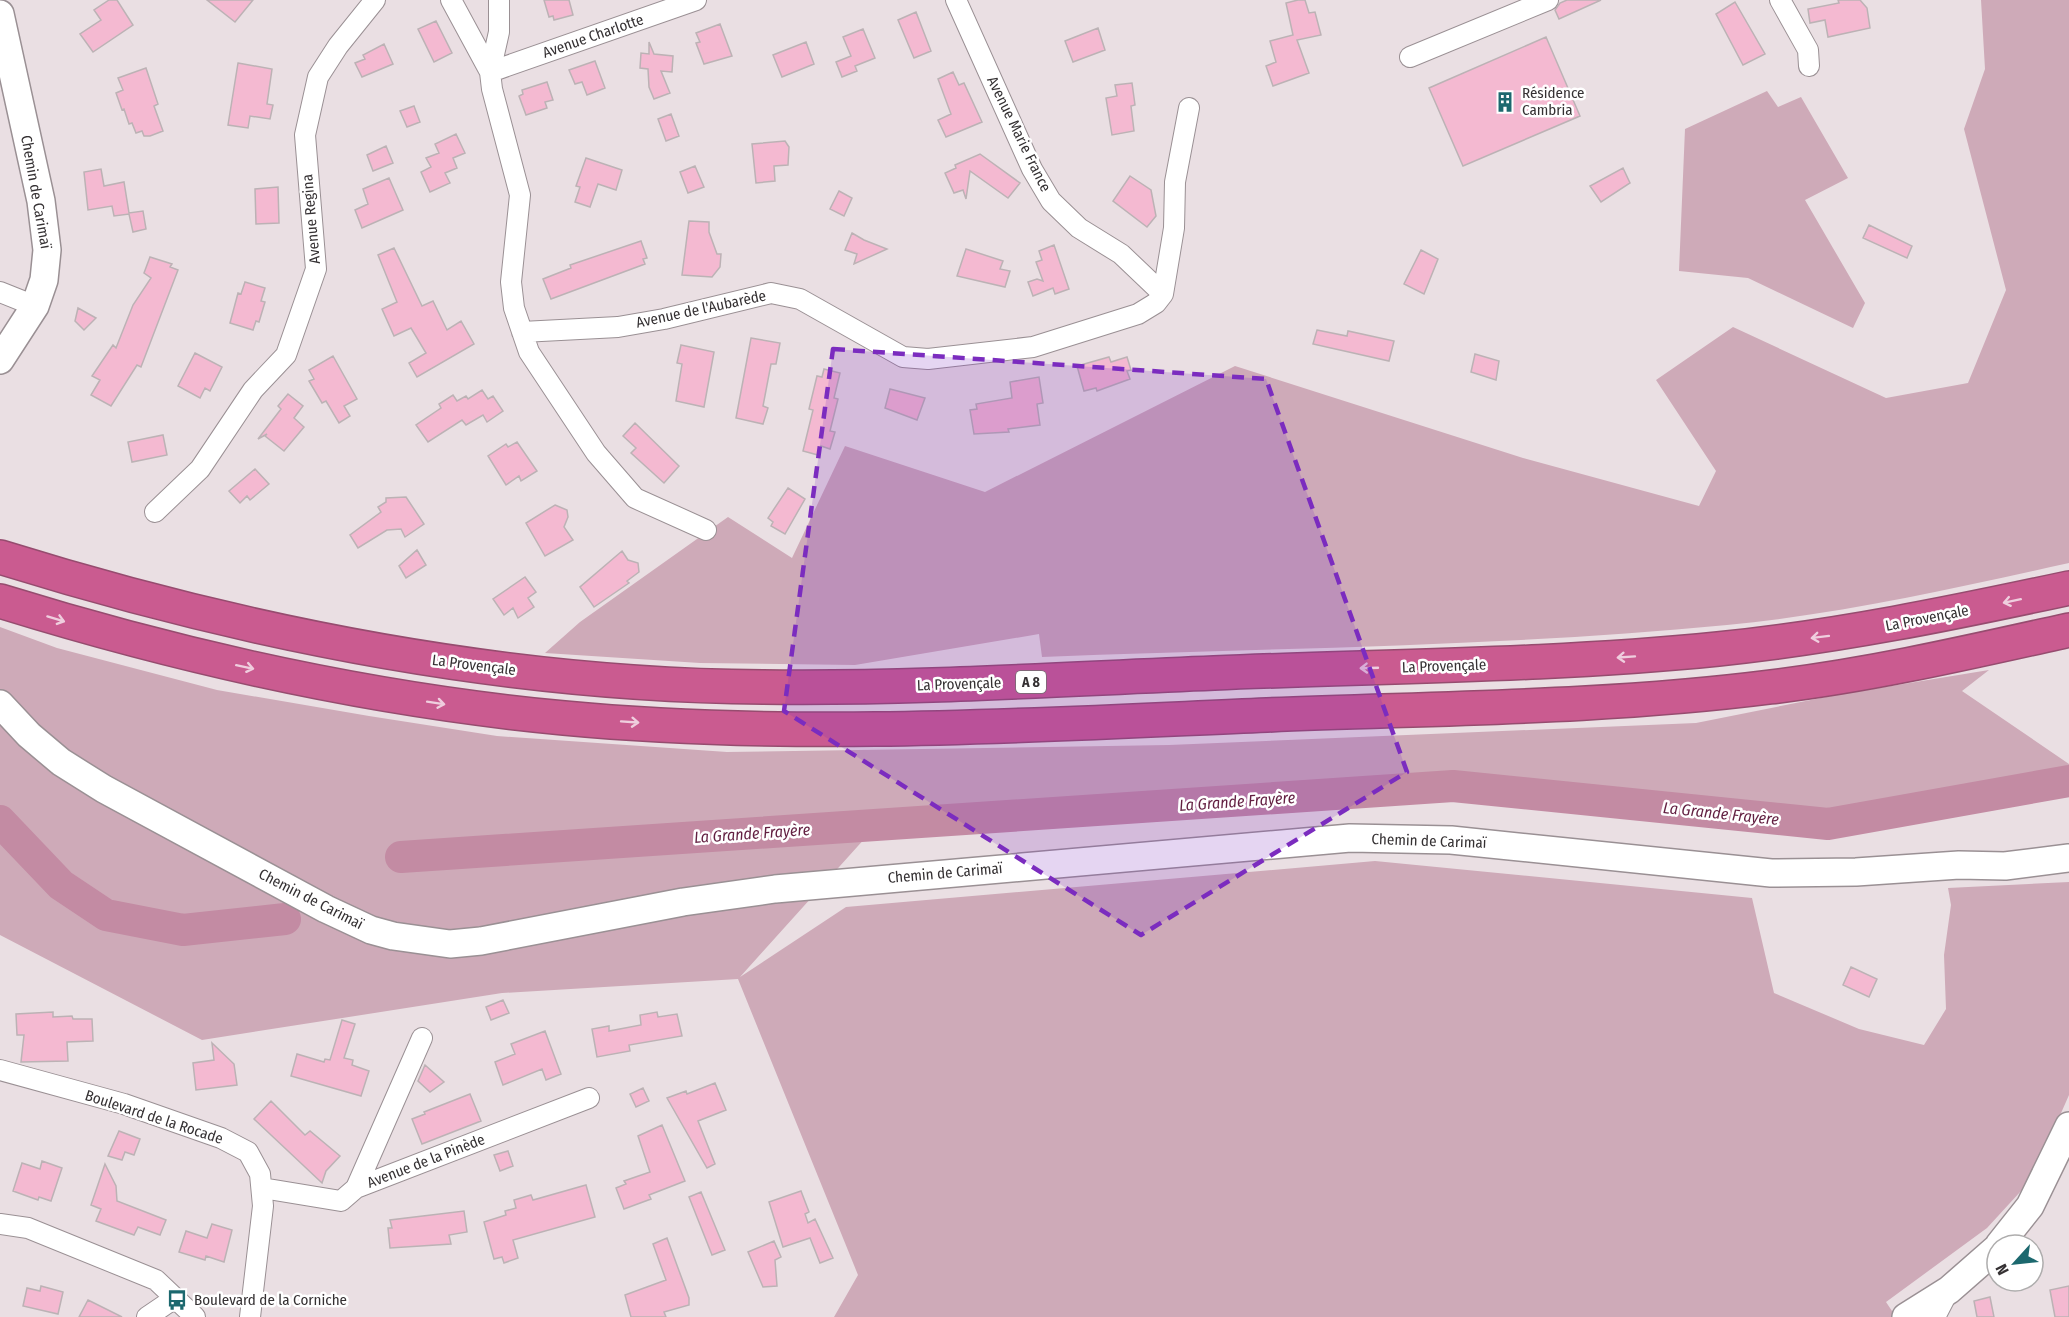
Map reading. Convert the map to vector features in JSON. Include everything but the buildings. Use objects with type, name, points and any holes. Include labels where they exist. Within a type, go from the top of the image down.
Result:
[{"type":"highway","name":"La Provençale","points":[[0,557],[164,605],[303,638],[427,659],[642,681],[759,687],[978,684],[1630,657],[1829,636],[2069,588]]},
{"type":"highway","points":[[0,602],[89,629],[201,657],[328,685],[447,705],[657,724],[791,728],[923,728],[1631,700],[1794,683],[1895,667],[2069,630]]},
{"type":"street","name":"Avenue Regina","points":[[155,512],[200,469],[253,390],[286,355],[316,269],[305,135],[318,77],[338,46],[375,0]]},
{"type":"street","points":[[451,0],[490,72]]},
{"type":"street","points":[[499,0],[499,32],[490,72],[492,89],[520,195],[511,282],[514,308],[529,352],[596,453],[635,498],[706,530]]},
{"type":"street","name":"Avenue Charlotte","points":[[490,72],[696,0]]},
{"type":"street","name":"Avenue Marie France","points":[[956,0],[1032,169],[1051,201],[1079,228],[1121,254],[1163,294]]},
{"type":"street","points":[[1410,57],[1548,0]]},
{"type":"street","points":[[1780,0],[1808,50],[1809,66]]},
{"type":"street","name":"Chemin de Carimaï","points":[[0,14],[45,227],[47,250],[45,270],[35,306],[0,360]]},
{"type":"street","points":[[1163,294],[1174,228],[1175,182],[1189,108]]},
{"type":"street","points":[[0,292],[35,306]]},
{"type":"street","name":"Avenue de l'Aubarède","points":[[522,332],[618,327],[664,319],[771,293],[800,299],[903,357],[928,359],[1033,347],[1138,315],[1156,303],[1163,294]]},
{"type":"street","name":"Chemin de Carimaï","points":[[0,704],[29,735],[61,762],[156,818],[326,909],[372,930],[429,942],[481,940],[683,902],[775,889],[1350,838],[1483,842],[1771,873],[1856,872],[1959,864],[2005,866],[2069,858]]},
{"type":"street","name":"Chemin de Carimaï","points":[[1959,864],[2002,852],[2069,842]]},
{"type":"street","points":[[356,1188],[422,1038]]},
{"type":"street","name":"Boulevard de la Rocade","points":[[0,1070],[124,1104],[221,1137],[248,1152],[260,1174],[263,1206],[250,1317]]},
{"type":"street","name":"Avenue de la Pinède","points":[[262,1188],[341,1201],[356,1188],[589,1098]]},
{"type":"street","points":[[2008,1233],[2030,1206],[2069,1126]]},
{"type":"street","points":[[0,1224],[28,1228],[156,1280],[195,1317]]},
{"type":"street","points":[[1906,1317],[1949,1290],[1985,1258]]},
{"type":"street","points":[[1935,1317],[1949,1290]]},
{"type":"street","points":[[147,1317],[175,1298]]},
{"type":"highlighted area","points":[[833,349],[1266,379],[1407,772],[1141,935],[784,711]]},
{"type":"shaded area","points":[[1981,0],[2069,0],[2069,563],[1942,591],[1813,614],[1727,625],[1556,638],[1042,657],[1039,634],[855,665],[700,663],[545,653],[580,622],[728,517],[792,558],[845,446],[985,492],[1235,366],[1523,458],[1699,506],[1716,471],[1656,380],[1733,327],[1886,398],[1968,383],[2006,290],[1964,129],[1985,69]]},
{"type":"shaded area","points":[[1767,91],[1778,107],[1801,97],[1848,178],[1805,200],[1865,303],[1853,328],[1748,278],[1679,271],[1685,129]]},
{"type":"shaded area","points":[[0,627],[57,648],[217,690],[497,736],[727,752],[1169,745],[1696,723],[1836,695],[1989,670],[1962,691],[2069,764],[2069,776],[1805,813],[1415,778],[885,816],[740,977],[846,907],[1375,861],[1752,898],[1774,993],[1859,1029],[1924,1045],[1946,1009],[1944,955],[1951,905],[1948,888],[2069,882],[2069,1095],[2032,1179],[1987,1228],[1886,1302],[1896,1317],[834,1317],[858,1275],[738,979],[502,993],[202,1040],[0,935]]},
{"type":"waterway","name":"La Grande Frayère","points":[[401,857],[1453,786],[1828,824],[2069,781]]},
{"type":"waterway","name":"La Grande Frayère","points":[[0,821],[61,885],[106,915],[183,930],[285,919]]},
{"type":"place","name":"Résidence Cambria","points":[[1505,102]]},
{"type":"place","name":"Boulevard de la Corniche","points":[[177,1300]]}]
